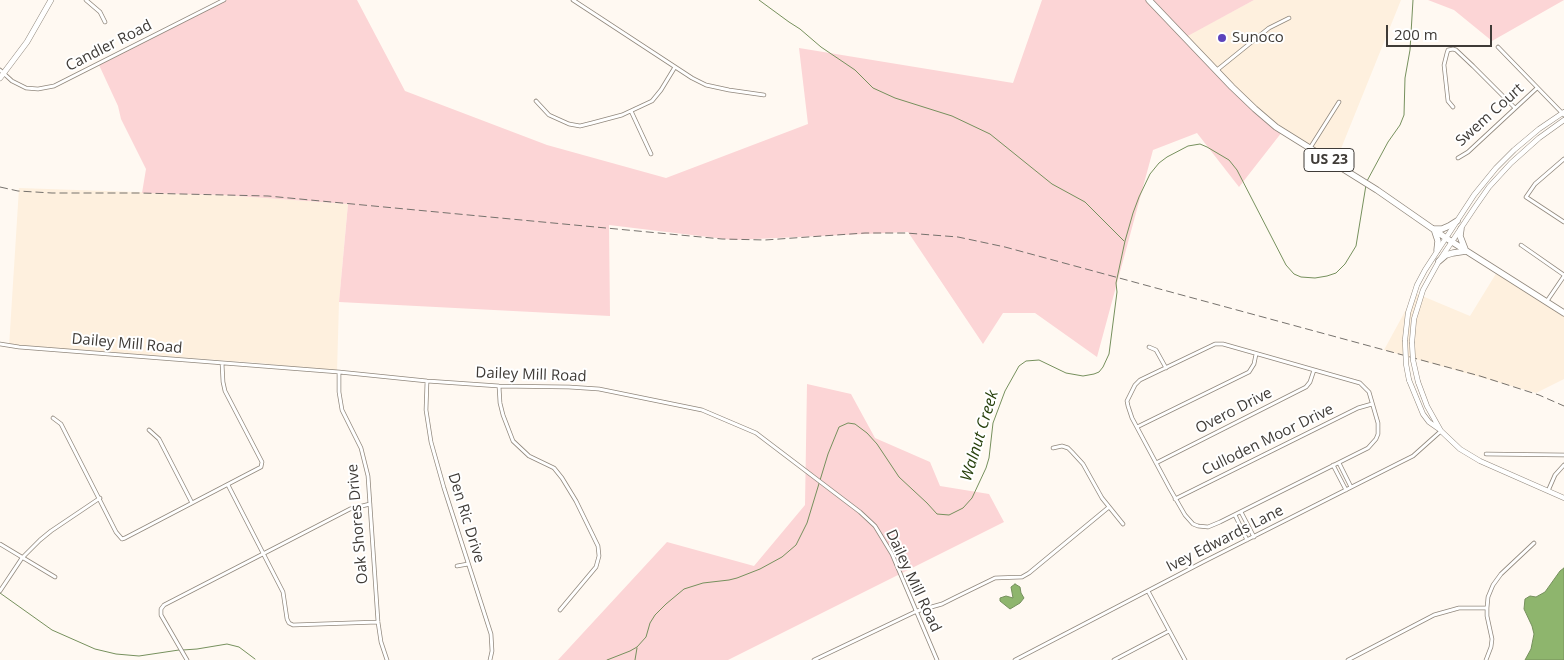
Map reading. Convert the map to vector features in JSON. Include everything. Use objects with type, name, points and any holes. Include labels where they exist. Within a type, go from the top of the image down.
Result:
[{"type":"main road","points":[[1,74],[27,42],[51,0]]},
{"type":"main road","name":"US 23","points":[[1149,0],[1249,104],[1269,121],[1377,190],[1452,242],[1564,313]]},
{"type":"main road","points":[[1438,250],[1438,241],[1434,229],[1449,226],[1457,221]]},
{"type":"main road","points":[[1439,261],[1453,253],[1466,251],[1461,241],[1460,229]]},
{"type":"street","points":[[86,0],[100,12],[105,22]]},
{"type":"street","name":"Candler Road","points":[[1,74],[26,88],[38,89],[54,86],[224,0]]},
{"type":"street","points":[[573,0],[692,78],[706,85],[764,95]]},
{"type":"street","points":[[1217,70],[1269,28],[1289,18]]},
{"type":"street","points":[[1498,47],[1563,113],[1528,137],[1500,164],[1478,190],[1425,270],[1414,290],[1408,313],[1405,340],[1406,364],[1409,380],[1423,414],[1429,422],[1460,450],[1564,498]]},
{"type":"street","points":[[1453,107],[1448,101],[1444,65],[1447,52],[1450,49],[1456,50],[1515,108]]},
{"type":"street","points":[[536,101],[549,115],[568,124],[580,126],[622,115],[652,101],[675,67]]},
{"type":"street","name":"Swem Court","points":[[1458,158],[1468,152],[1537,88]]},
{"type":"street","points":[[1310,148],[1339,102]]},
{"type":"street","points":[[631,111],[651,154]]},
{"type":"street","points":[[1441,431],[1426,406],[1412,360],[1414,319],[1418,304],[1439,261],[1486,192],[1511,163],[1539,138],[1564,120]]},
{"type":"street","points":[[1564,159],[1535,184],[1526,197],[1564,222]]},
{"type":"street","points":[[1521,245],[1564,275],[1546,302]]},
{"type":"street","name":"Dailey Mill Road","points":[[0,344],[427,381],[499,386],[599,389],[702,410],[756,433],[860,512],[875,526],[892,554],[937,660]]},
{"type":"street","points":[[1215,344],[1223,344],[1360,383],[1368,390],[1378,423],[1378,434],[1368,448],[1339,463],[1235,515],[1208,527],[1198,526],[1193,524],[1185,515],[1175,499],[1128,406],[1127,401],[1140,380],[1166,368],[1215,344]]},
{"type":"street","points":[[1149,347],[1156,350],[1166,368]]},
{"type":"street","points":[[1137,427],[1248,372],[1254,364],[1256,354]]},
{"type":"street","points":[[53,418],[61,424],[116,532],[122,538],[228,486],[259,469],[262,464],[225,391],[222,363]]},
{"type":"street","name":"Overo Drive","points":[[1156,463],[1306,387],[1314,370]]},
{"type":"street","name":"Oak Shores Drive","points":[[339,372],[339,392],[342,410],[361,448],[368,476],[378,622],[387,660]]},
{"type":"street","name":"Den Ric Drive","points":[[427,381],[426,410],[431,442],[491,634],[492,651],[490,660]]},
{"type":"street","points":[[499,386],[503,415],[513,440],[529,456],[554,468],[576,501],[598,546],[600,556],[596,567],[560,610]]},
{"type":"street","name":"Culloden Moor Drive","points":[[1175,499],[1358,408],[1372,404]]},
{"type":"street","points":[[148,430],[159,439],[192,503]]},
{"type":"street","name":"Ivey Edwards Lane","points":[[1014,660],[1413,456],[1441,431]]},
{"type":"street","points":[[1053,448],[1062,446],[1072,452],[1083,464],[1097,490],[1123,524]]},
{"type":"street","points":[[1486,454],[1564,455]]},
{"type":"street","points":[[1339,463],[1352,487]]},
{"type":"street","points":[[1333,465],[1346,490]]},
{"type":"street","points":[[1548,491],[1555,475],[1564,465]]},
{"type":"street","points":[[228,486],[283,592],[289,623],[293,625],[378,622]]},
{"type":"street","points":[[0,591],[22,558],[40,540],[51,530],[100,498]]},
{"type":"street","points":[[186,660],[161,614],[164,605],[350,509],[370,504]]},
{"type":"street","points":[[814,660],[917,612],[942,604],[995,578],[1022,577],[1109,507]]},
{"type":"street","points":[[1241,512],[1254,537]]},
{"type":"street","points":[[1235,515],[1248,540]]},
{"type":"street","points":[[1196,531],[1198,526]]},
{"type":"street","points":[[1486,660],[1492,639],[1487,616],[1488,597],[1501,574],[1534,542]]},
{"type":"street","points":[[0,544],[55,577]]},
{"type":"street","points":[[457,566],[468,564]]},
{"type":"street","points":[[1148,591],[1184,660]]},
{"type":"street","points":[[1348,660],[1434,615],[1459,608],[1487,608]]},
{"type":"street","points":[[1114,660],[1170,631]]},
{"type":"shaded area","points":[[223,0],[357,0],[405,91],[547,145],[666,178],[808,124],[799,48],[1013,83],[1042,0],[1254,0],[1184,38],[1282,132],[1239,187],[1197,133],[1153,150],[1097,357],[1035,313],[1003,313],[983,344],[908,232],[733,240],[609,225],[610,316],[339,302],[348,204],[223,195],[142,193],[146,169],[121,119],[118,106],[99,65]]},
{"type":"shaded area","points":[[1254,0],[1401,0],[1334,166],[1265,120],[1184,37]]},
{"type":"shaded area","points":[[1428,0],[1564,0],[1492,41],[1454,10]]},
{"type":"shaded area","points":[[19,188],[223,195],[348,204],[339,302],[337,372],[260,363],[9,347]]},
{"type":"shaded area","points":[[1497,272],[1564,314],[1564,379],[1536,393],[1384,350],[1415,293],[1470,316]]},
{"type":"shaded area","points":[[807,384],[851,394],[875,438],[930,462],[940,486],[989,494],[1004,522],[728,660],[558,660],[667,542],[754,566],[805,505]]},
{"type":"shaded area","points":[[1564,568],[1564,660],[1525,660],[1531,649],[1534,634],[1524,609],[1525,599],[1530,596],[1536,597],[1545,592]]},
{"type":"shaded area","points":[[1015,584],[1020,587],[1024,598],[1010,609],[1000,601],[1000,598],[1006,596],[1013,598],[1011,587]]},
{"type":"waterway","points":[[759,0],[855,70],[873,88],[895,98],[952,116],[990,134],[1052,184],[1085,202],[1124,241]]},
{"type":"waterway","name":"Walnut Creek","points":[[1367,181],[1404,115],[1405,78],[1410,50],[1413,0]]},
{"type":"waterway","name":"Walnut Creek","points":[[607,660],[637,647],[646,637],[650,623],[655,615],[684,589],[703,583],[737,578],[760,569],[782,557],[796,545],[807,523],[828,454],[839,427],[848,423],[855,424],[867,433],[877,444],[899,477],[937,514],[949,515],[963,508],[972,498],[986,468],[993,423],[1005,391],[1019,366],[1026,361],[1039,360],[1066,373],[1083,376],[1099,372],[1103,367],[1109,354],[1117,292],[1116,283],[1133,213],[1150,174],[1167,157],[1188,146],[1200,144],[1229,160],[1237,170],[1286,265],[1294,274],[1301,277],[1315,278],[1327,276],[1336,273],[1345,264],[1356,246],[1366,185]]},
{"type":"waterway","points":[[0,593],[52,630],[95,649],[116,654],[139,656],[179,650]]},
{"type":"waterway","points":[[183,650],[227,644],[239,647],[255,659]]},
{"type":"waterway","points":[[635,660],[637,648]]},
{"type":"railway","points":[[0,187],[18,191],[52,193],[268,196],[722,239],[765,240],[865,233],[906,233],[958,237],[1005,247],[1480,376],[1539,395],[1564,406]]},
{"type":"place","name":"Sunoco","points":[[1222,38]]}]
